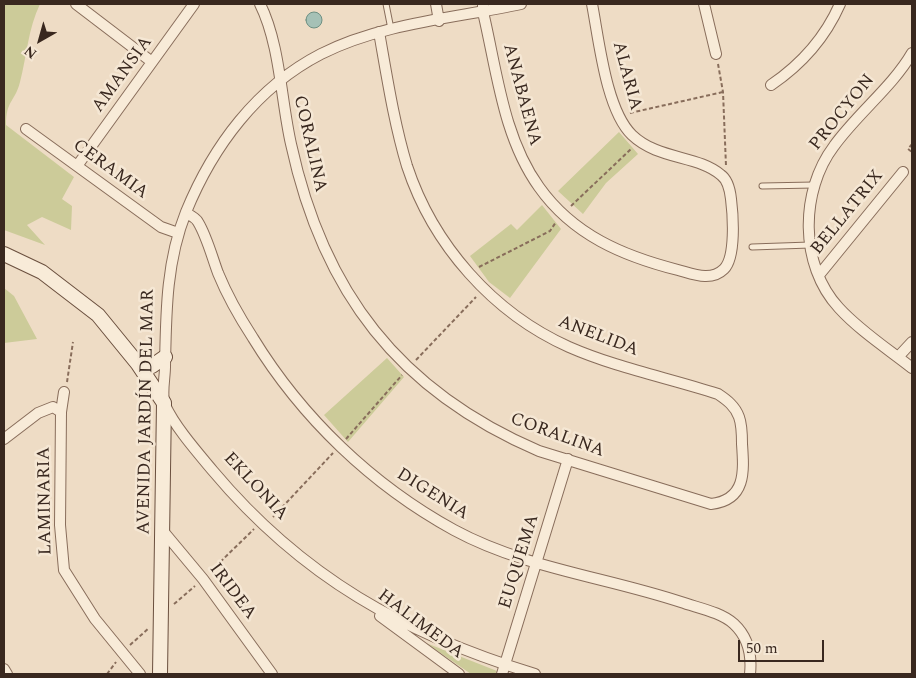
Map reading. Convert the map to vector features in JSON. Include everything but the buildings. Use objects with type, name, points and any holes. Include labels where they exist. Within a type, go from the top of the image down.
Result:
[{"type":"street","points":[[76,4],[152,62]]},
{"type":"street","name":"AMANSIA","points":[[77,166],[194,4]]},
{"type":"street","name":"CORALINA","points":[[260,4],[274,48],[300,186],[326,254],[362,314],[408,368],[448,401],[492,429],[539,451],[711,504],[731,497],[742,482],[741,422]]},
{"type":"street","points":[[436,4],[440,21]]},
{"type":"street","name":"AVENIDA JARDÍN DEL MAR","points":[[160,674],[166,306],[178,234],[205,170],[225,138],[262,96],[279,82],[321,54],[391,29],[440,21],[483,8],[521,4]]},
{"type":"street","name":"ALARIA","points":[[592,4],[612,99],[618,116],[631,134],[645,146],[717,172],[727,184]]},
{"type":"street","points":[[704,4],[716,54]]},
{"type":"street","points":[[771,85],[795,68],[812,50],[827,30],[840,4]]},
{"type":"street","name":"ANABAENA","points":[[483,8],[504,107],[514,143],[521,159],[550,202],[587,234],[614,250],[639,260],[700,276],[713,276],[724,269],[730,258],[731,198],[727,184]]},
{"type":"street","name":"ANELIDA","points":[[379,32],[403,149],[413,182],[441,237],[484,289],[532,327],[568,347],[607,362],[680,381],[718,394],[730,403],[741,422]]},
{"type":"street","name":"PROCYON","points":[[912,53],[833,147],[814,185],[808,214],[810,245],[828,295],[856,324],[912,368]]},
{"type":"street","name":"CERAMIA","points":[[26,129],[161,227],[178,234]]},
{"type":"street","name":"BELLATRIX","points":[[819,274],[903,172]]},
{"type":"street","name":"DIGENIA","points":[[186,213],[197,220],[219,276],[267,361],[301,405],[340,446],[383,483],[430,516],[480,543],[537,562],[666,597],[728,619],[739,629],[747,642],[751,657],[750,674]]},
{"type":"street","name":"EKLONIA","points":[[4,254],[42,272],[77,297],[107,325],[138,364],[208,466],[261,523],[311,566],[362,601],[504,670],[535,674]]},
{"type":"street","points":[[898,357],[912,342]]},
{"type":"street","points":[[138,364],[152,366],[165,357]]},
{"type":"street","name":"LAMINARIA","points":[[64,392],[61,412],[60,534],[64,570],[95,619],[140,674]]},
{"type":"street","points":[[4,439],[38,413],[53,408],[61,412]]},
{"type":"street","name":"EUQUEMA","points":[[504,670],[568,459]]},
{"type":"street","name":"IRIDEA","points":[[163,531],[203,579],[272,674]]},
{"type":"street","name":"HALIMEDA","points":[[362,601],[459,674]]},
{"type":"street","points":[[4,669],[7,674]]},
{"type":"lane","points":[[386,4],[391,29]]},
{"type":"lane","points":[[762,186],[814,185]]},
{"type":"lane","points":[[752,247],[810,245]]},
{"type":"path","points":[[716,54],[723,92],[727,184]]},
{"type":"path","points":[[618,116],[723,92]]},
{"type":"path","points":[[912,144],[908,148],[912,152]]},
{"type":"path","points":[[408,368],[484,289]]},
{"type":"path","points":[[64,392],[67,385],[73,342]]},
{"type":"path","points":[[203,579],[261,523]]},
{"type":"path","points":[[107,674],[123,652]]},
{"type":"shaded area","points":[[4,4],[40,4],[30,33],[18,89],[7,111],[6,125],[74,177],[62,199],[72,206],[71,230],[42,217],[27,225],[45,245],[4,230]]},
{"type":"shaded area","points":[[311,12],[317,12],[322,17],[320,26],[311,28],[306,23],[306,17]]},
{"type":"shaded area","points":[[619,132],[638,154],[606,183],[583,214],[558,191]]},
{"type":"shaded area","points":[[542,205],[561,229],[510,298],[489,282],[470,256],[511,224],[517,230]]},
{"type":"shaded area","points":[[4,288],[14,296],[37,339],[4,343]]},
{"type":"shaded area","points":[[387,358],[404,377],[348,442],[324,415]]},
{"type":"shaded area","points":[[426,643],[497,671],[495,674],[471,674]]}]
